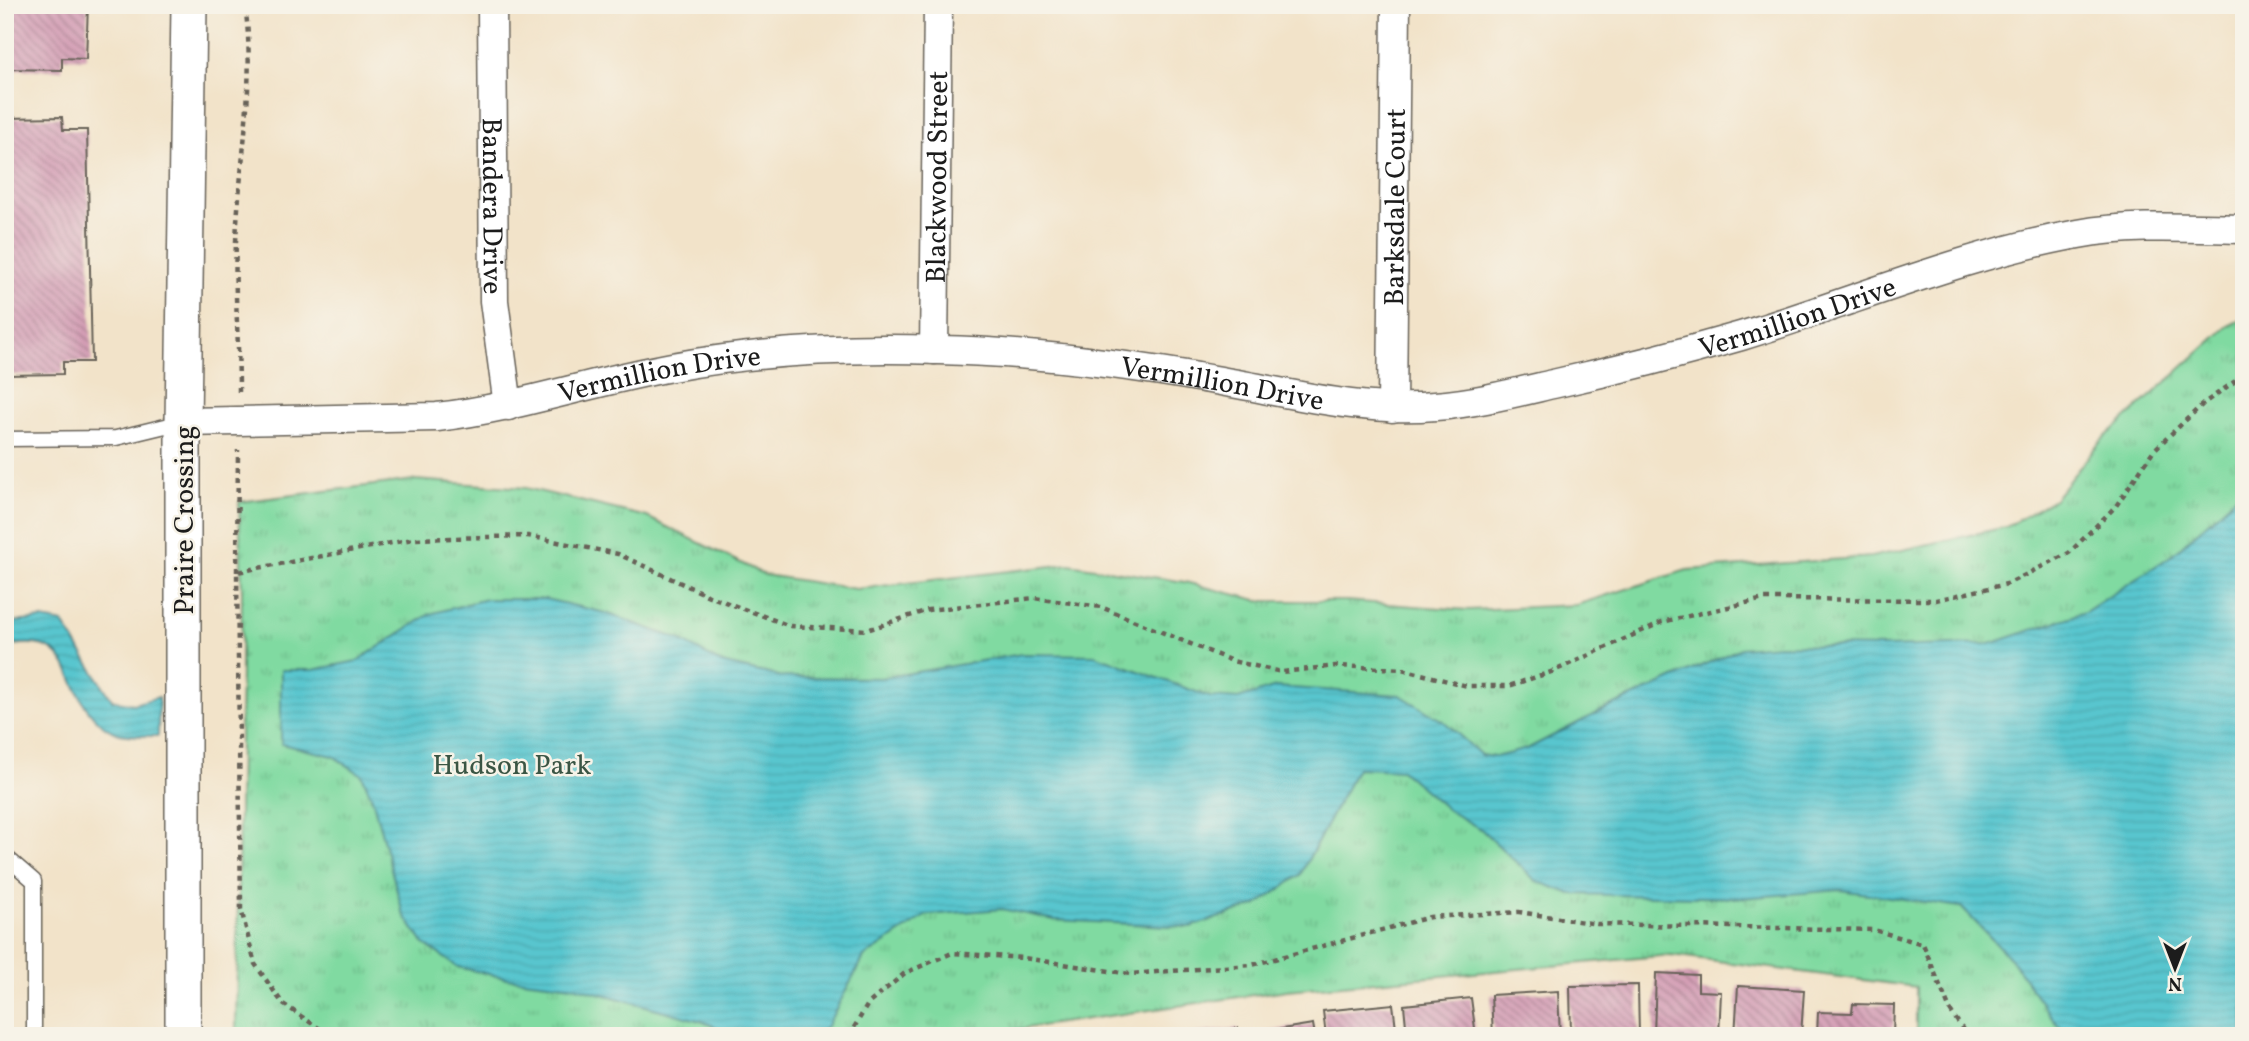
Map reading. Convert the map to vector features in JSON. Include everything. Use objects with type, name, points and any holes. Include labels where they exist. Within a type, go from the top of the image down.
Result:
[{"type":"street","name":"Praire Crossing","points":[[183,1036],[183,422],[190,5]]},
{"type":"street","name":"Bandera Drive","points":[[492,5],[494,301],[508,406]]},
{"type":"street","name":"Blackwood Street","points":[[934,350],[937,5]]},
{"type":"street","name":"Barksdale Court","points":[[1392,408],[1396,5]]},
{"type":"street","name":"Vermillion Drive","points":[[183,422],[437,417],[508,406],[667,368],[735,356],[934,350],[1020,353],[1136,366],[1392,408],[1478,401],[1600,374],[1741,336],[1909,279],[2015,248],[2080,233],[2134,227],[2244,229]]},
{"type":"lane","points":[[5,439],[116,438],[183,422]]},
{"type":"lane","points":[[5,856],[34,881],[34,1036]]},
{"type":"path","points":[[245,5],[248,27],[247,96],[236,244],[241,909],[255,964],[283,1004],[325,1035],[339,1036]]},
{"type":"path","points":[[237,572],[413,539],[528,536],[618,554],[709,596],[790,626],[867,629],[928,610],[1034,598],[1101,607],[1232,661],[1282,672],[1336,666],[1402,669],[1467,686],[1509,686],[1554,671],[1662,622],[1764,599],[1936,600],[2007,584],[2069,553],[2116,506],[2153,451],[2204,403],[2244,375]]},
{"type":"path","points":[[849,1036],[868,1004],[905,973],[952,953],[1023,958],[1130,974],[1252,965],[1430,917],[1519,912],[1597,924],[1874,930],[1923,944],[1950,1010],[1967,1036]]},
{"type":"green space","name":"Hudson Park","points":[[2244,318],[2244,1036],[1916,1036],[1916,987],[1671,955],[1287,990],[971,1036],[236,1036],[242,593],[239,502],[414,480],[526,488],[647,517],[765,575],[856,589],[1069,564],[1185,582],[1261,601],[1346,601],[1468,610],[1576,605],[1687,570],[1871,557],[2006,527],[2054,499],[2102,440],[2228,326]]},
{"type":"water","points":[[2244,489],[2244,1036],[2073,1036],[2056,1023],[2009,957],[1961,907],[1840,890],[1741,898],[1571,894],[1536,881],[1482,830],[1448,810],[1401,770],[1357,768],[1300,875],[1257,905],[1190,927],[1055,920],[1002,909],[927,915],[864,957],[827,1026],[816,1036],[739,1036],[701,1021],[573,986],[506,978],[458,967],[423,943],[403,913],[372,798],[362,775],[333,756],[281,744],[281,670],[313,670],[357,661],[430,614],[486,599],[545,599],[606,613],[678,639],[721,663],[782,677],[881,678],[1022,654],[1095,655],[1210,697],[1238,699],[1276,687],[1400,695],[1446,723],[1481,755],[1495,757],[1527,749],[1601,711],[1741,648],[1779,645],[1883,647],[1990,644],[2085,612],[2171,556]]},
{"type":"water","points":[[42,619],[63,623],[112,700],[133,704],[159,697],[158,736],[119,734],[96,720],[84,705],[60,658],[49,648],[31,644],[5,647],[5,623]]},
{"type":"building","points":[[5,5],[88,5],[86,59],[62,58],[62,70],[5,69]]},
{"type":"building","points":[[62,117],[63,130],[87,130],[92,362],[63,362],[63,374],[5,375],[5,118]]},
{"type":"building","points":[[1656,973],[1698,975],[1698,991],[1721,992],[1719,1036],[1654,1036]]},
{"type":"building","points":[[1638,985],[1639,1036],[1571,1036],[1570,986]]},
{"type":"building","points":[[1738,986],[1804,990],[1801,1036],[1735,1036]]},
{"type":"building","points":[[1558,991],[1560,1036],[1493,1036],[1491,995]]},
{"type":"building","points":[[1471,998],[1476,1036],[1407,1036],[1404,1005]]},
{"type":"building","points":[[1393,1004],[1397,1036],[1326,1036],[1323,1011]]},
{"type":"building","points":[[1853,1004],[1894,1005],[1893,1036],[1817,1036],[1818,1012],[1852,1013]]},
{"type":"building","points":[[1313,1024],[1315,1036],[1251,1036],[1251,1034]]},
{"type":"building","points":[[1238,1028],[1239,1036],[1188,1036],[1188,1034]]}]
